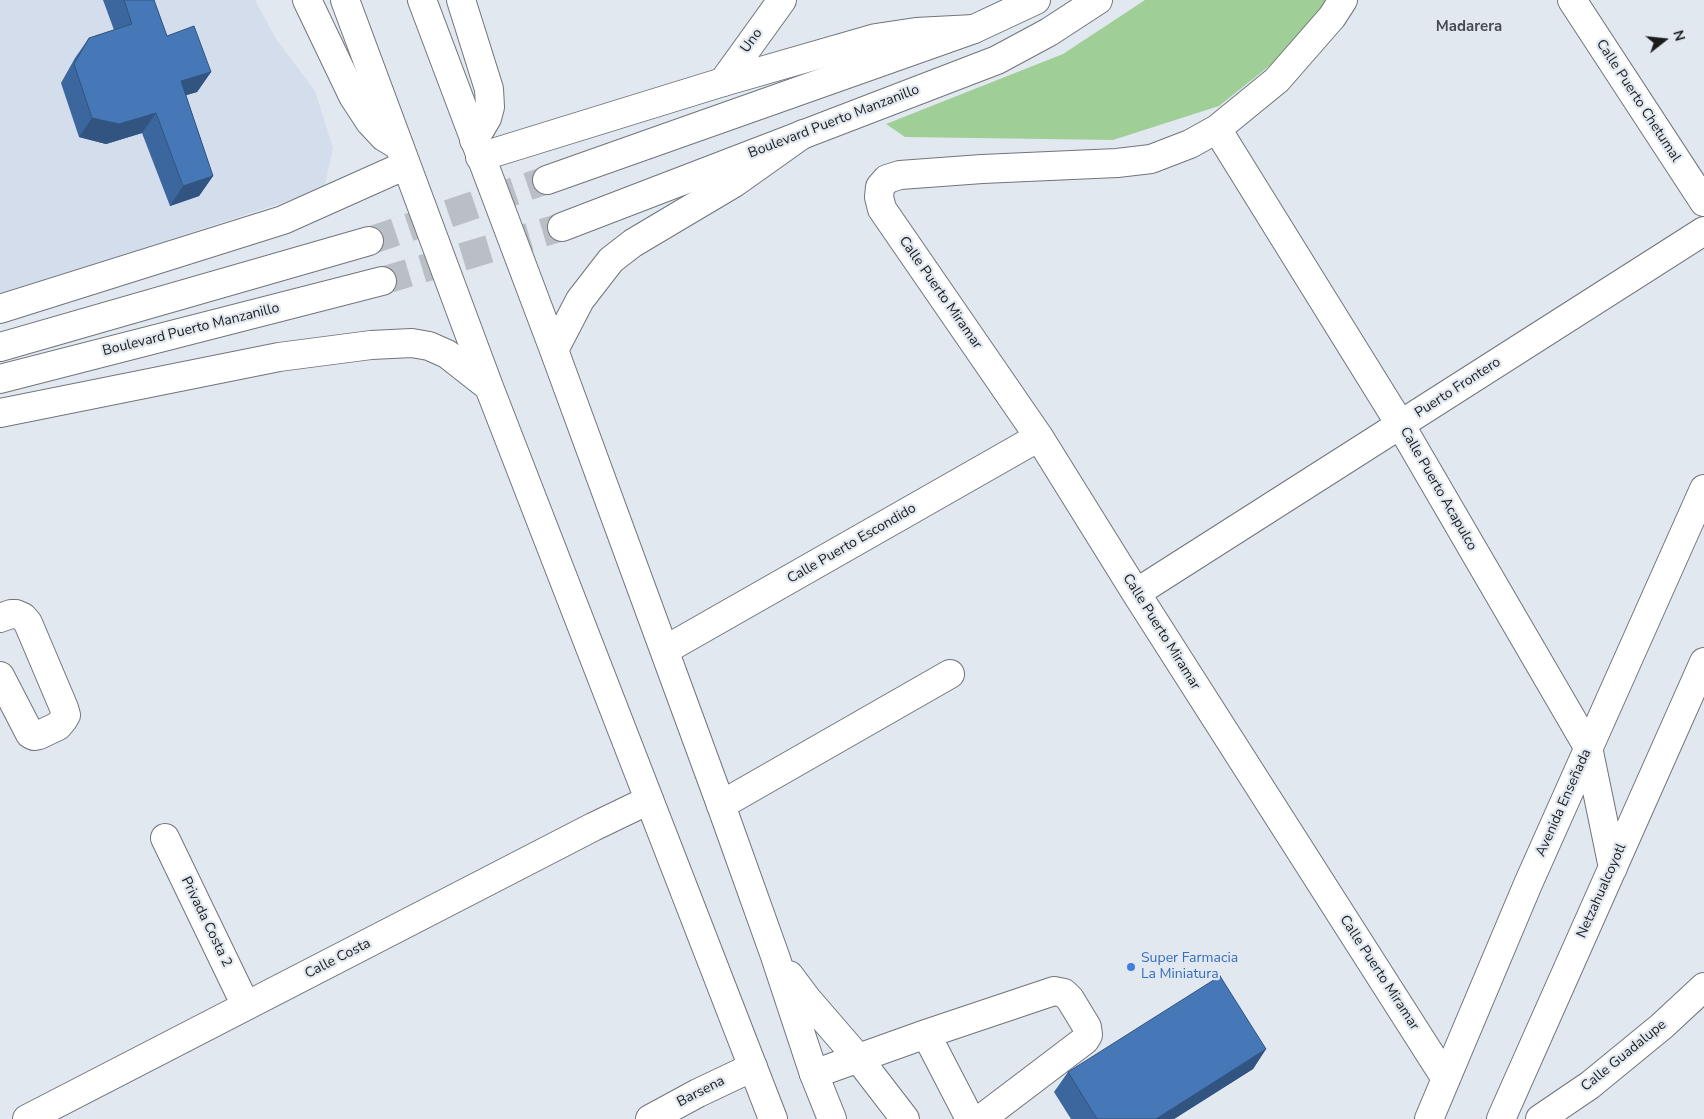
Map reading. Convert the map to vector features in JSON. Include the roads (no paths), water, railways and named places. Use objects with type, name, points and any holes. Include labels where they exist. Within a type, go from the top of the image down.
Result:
[{"type":"street","points":[[307,0],[353,96],[370,122],[403,156]]},
{"type":"street","points":[[422,0],[665,650],[775,956],[814,1074],[832,1119]]},
{"type":"street","points":[[461,0],[489,89],[490,107],[477,149]]},
{"type":"street","name":"Uno","points":[[723,82],[782,0]]},
{"type":"street","points":[[547,180],[974,29],[1036,0]]},
{"type":"street","name":"Boulevard Puerto Manzanillo","points":[[562,227],[997,60],[1049,32],[1098,0]]},
{"type":"street","points":[[1217,129],[1276,80],[1332,17],[1343,0]]},
{"type":"street","name":"Calle Puerto Chetumal","points":[[1572,0],[1704,202]]},
{"type":"street","points":[[350,12],[489,387],[773,1119]]},
{"type":"street","points":[[477,149],[876,38],[916,32],[974,29]]},
{"type":"street","name":"Calle Puerto Miramar","points":[[1217,129],[1190,144],[1151,159],[1117,163],[1001,168],[900,176],[887,179],[880,187],[879,197],[882,209],[1039,437],[1136,593],[1446,1078]]},
{"type":"street","name":"Calle Puerto Acapulco","points":[[1217,129],[1400,424],[1588,747],[1612,868]]},
{"type":"street","points":[[554,350],[580,300],[611,260],[633,243],[734,183],[803,134]]},
{"type":"street","points":[[0,309],[283,220],[403,156]]},
{"type":"street","name":"Puerto Frontero","points":[[1136,593],[1704,230]]},
{"type":"street","points":[[0,347],[369,241]]},
{"type":"street","name":"Boulevard Puerto Manzanillo","points":[[0,379],[382,281]]},
{"type":"street","points":[[0,413],[279,357],[371,345],[412,343],[429,346],[447,354],[489,387]]},
{"type":"street","name":"Calle Puerto Escondido","points":[[665,650],[1039,437]]},
{"type":"street","name":"Avenida Enseñada","points":[[1429,1119],[1528,884],[1704,489]]},
{"type":"street","points":[[0,618],[16,614],[23,617],[28,623],[64,708],[66,715],[63,720],[58,726],[39,735],[34,736],[30,734],[0,676]]},
{"type":"street","name":"Netzahualcoyotl","points":[[1500,1119],[1704,662]]},
{"type":"street","points":[[721,805],[950,674]]},
{"type":"street","name":"Calle Costa","points":[[27,1119],[649,800]]},
{"type":"street","name":"Privada Costa 2","points":[[166,838],[246,1006]]},
{"type":"street","points":[[775,956],[807,1000],[858,1058],[905,1119]]},
{"type":"street","name":"Calle Guadalupe","points":[[1540,1119],[1590,1085],[1662,1026],[1704,987]]},
{"type":"street","points":[[814,1074],[1054,991],[1064,992],[1087,1027],[1088,1035],[1085,1040],[981,1119]]},
{"type":"street","points":[[926,1034],[970,1119]]},
{"type":"street","name":"Barsena","points":[[650,1119],[698,1093],[753,1067]]},
{"type":"tunnel","points":[[369,241],[547,180]]},
{"type":"tunnel","points":[[382,281],[562,227]]},
{"type":"place","name":"Super Farmacia La Miniatura","points":[[1131,967]]},
{"type":"district","name":"Madarera","points":[[1469,27]]}]
